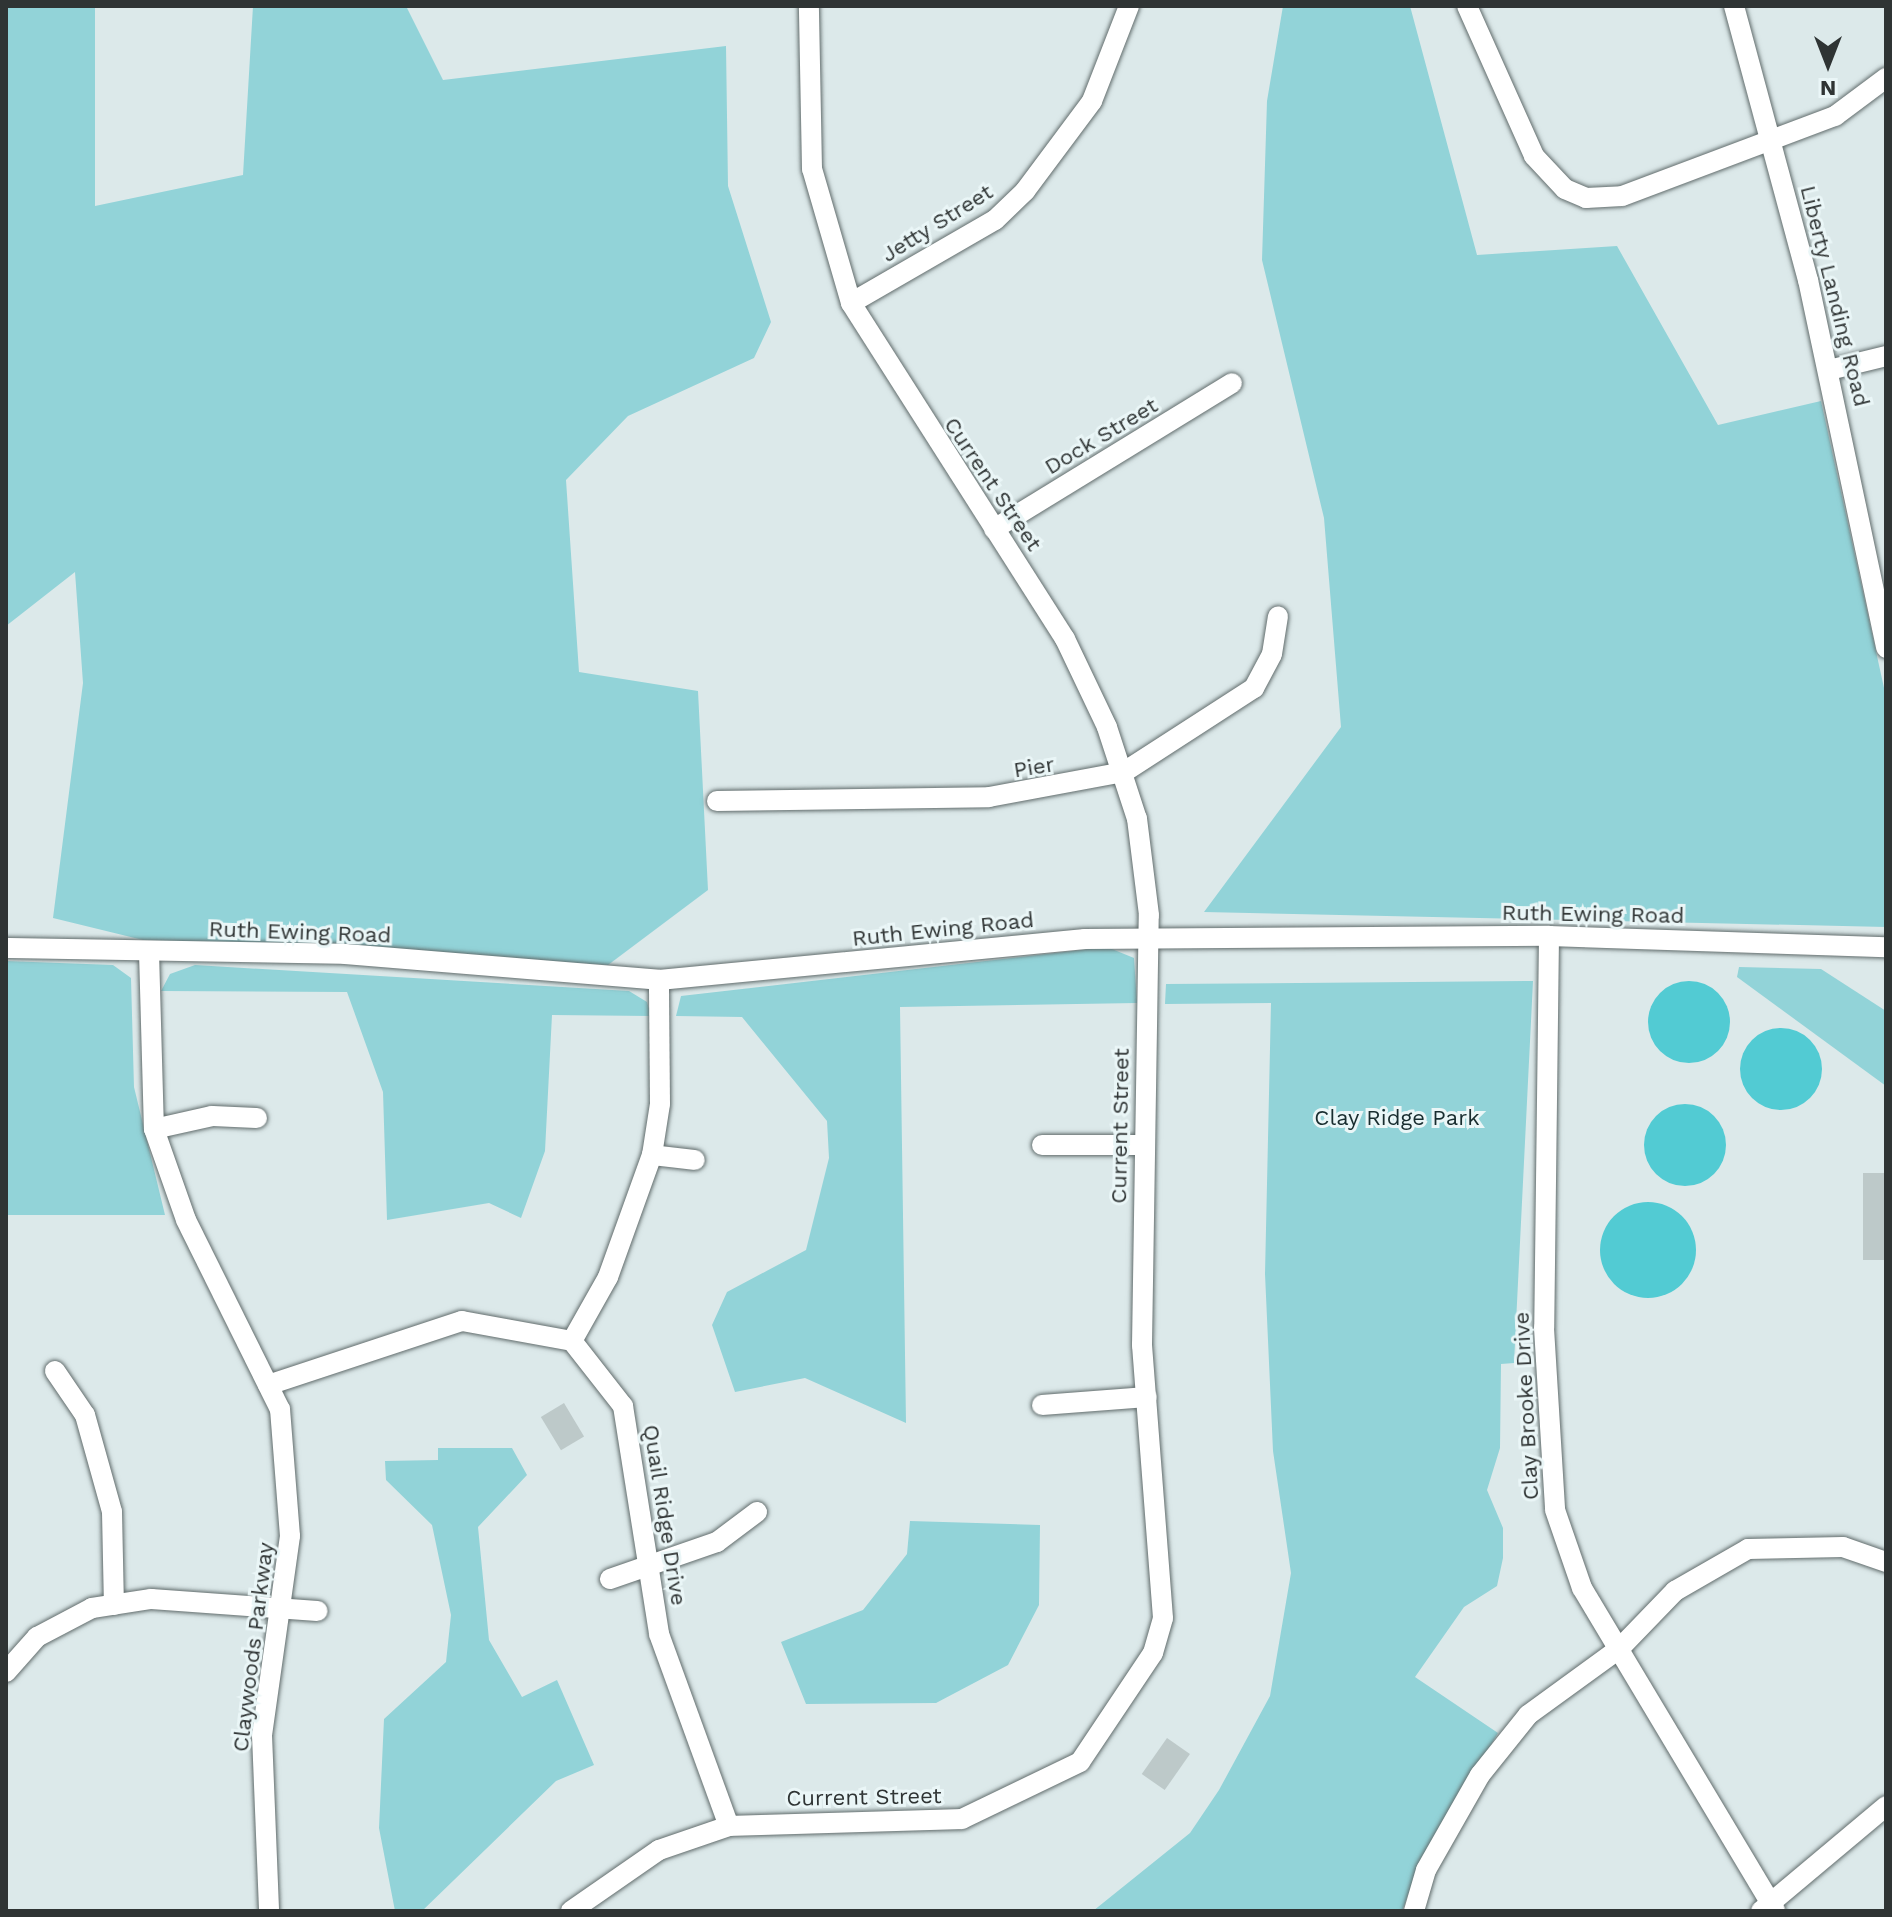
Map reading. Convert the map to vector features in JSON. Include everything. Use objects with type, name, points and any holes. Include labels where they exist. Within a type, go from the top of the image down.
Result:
[{"type":"street","name":"Current Street","points":[[571,1911],[659,1850],[729,1826],[962,1819],[1080,1762],[1153,1653],[1163,1618],[1147,1397],[1143,1145],[1147,867],[1124,772],[1065,639],[851,303],[812,169],[809,6]]},
{"type":"street","name":"Jetty Street","points":[[851,303],[995,220],[1025,191],[1092,101],[1129,6]]},
{"type":"street","points":[[1467,6],[1534,156],[1565,189],[1586,198],[1622,196],[1848,109],[1886,78]]},
{"type":"street","name":"Liberty Landing Road","points":[[1734,6],[1772,139],[1829,370],[1886,648]]},
{"type":"street","points":[[1829,370],[1886,356]]},
{"type":"street","name":"Dock Street","points":[[994,529],[1232,383]]},
{"type":"street","name":"Pier","points":[[717,801],[989,797],[1124,772],[1254,688],[1272,654],[1278,616]]},
{"type":"street","name":"Ruth Ewing Road","points":[[6,948],[345,954],[659,980],[1148,938],[1549,936],[1886,947]]},
{"type":"street","name":"Clay Brooke Drive","points":[[1549,936],[1544,1328],[1555,1510],[1582,1588],[1769,1909]]},
{"type":"street","name":"Claywoods Parkway","points":[[149,952],[154,1129],[186,1220],[280,1409],[290,1536],[262,1735],[269,1911]]},
{"type":"street","points":[[268,1385],[462,1321],[572,1341],[608,1277],[652,1155],[660,1104],[659,980]]},
{"type":"street","points":[[154,1129],[212,1116],[257,1118]]},
{"type":"street","points":[[1042,1145],[1143,1145]]},
{"type":"street","points":[[652,1155],[695,1160]]},
{"type":"street","name":"Quail Ridge Drive","points":[[572,1341],[623,1406],[659,1634],[729,1826]]},
{"type":"street","points":[[55,1371],[85,1415],[112,1512],[114,1605]]},
{"type":"street","points":[[1042,1405],[1147,1397]]},
{"type":"street","points":[[610,1579],[649,1561],[717,1542],[757,1512]]},
{"type":"street","points":[[1414,1911],[1426,1870],[1480,1775],[1528,1715],[1619,1649],[1675,1591],[1748,1549],[1843,1547],[1886,1562]]},
{"type":"street","points":[[6,1672],[37,1637],[114,1605],[151,1599],[279,1614],[318,1611]]},
{"type":"street","points":[[1769,1909],[1886,1806]]},
{"type":"green space","points":[[6,6],[95,6],[95,206],[243,175],[253,6],[406,6],[443,80],[726,46],[728,186],[771,322],[754,358],[628,416],[566,480],[579,672],[698,691],[708,890],[608,965],[143,940],[53,918],[83,683],[75,572],[6,626]]},
{"type":"green space","points":[[1283,6],[1410,6],[1477,255],[1617,246],[1718,425],[1821,401],[1886,697],[1886,927],[1204,912],[1341,727],[1324,518],[1262,260],[1267,101]]},
{"type":"green space","points":[[1107,947],[1134,958],[1137,1003],[900,1007],[906,1423],[805,1378],[735,1392],[712,1325],[727,1292],[806,1250],[829,1158],[827,1121],[742,1017],[676,1016],[681,996]]},
{"type":"green space","points":[[6,961],[113,965],[131,978],[134,1087],[165,1215],[6,1215]]},
{"type":"green space","points":[[195,965],[629,991],[647,1002],[651,1016],[552,1015],[545,1151],[521,1218],[489,1203],[387,1220],[383,1092],[347,992],[161,991],[170,974]]},
{"type":"green space","points":[[1739,967],[1821,969],[1886,1011],[1886,1086],[1737,977]]},
{"type":"green space","name":"Clay Ridge Park","points":[[1533,981],[1514,1363],[1501,1364],[1500,1448],[1487,1490],[1503,1528],[1503,1558],[1497,1586],[1464,1607],[1415,1677],[1498,1733],[1420,1863],[1402,1911],[1093,1911],[1190,1833],[1219,1790],[1270,1696],[1291,1573],[1273,1451],[1265,1274],[1271,1003],[1165,1004],[1166,984]]},
{"type":"green space","points":[[438,1448],[512,1448],[527,1475],[478,1527],[489,1640],[522,1697],[557,1680],[594,1765],[556,1781],[422,1911],[395,1911],[379,1828],[384,1719],[446,1662],[451,1615],[432,1525],[386,1480],[385,1461],[438,1460]]},
{"type":"green space","points":[[910,1521],[1040,1525],[1039,1605],[1008,1665],[936,1703],[806,1704],[781,1642],[863,1610],[907,1554]]},
{"type":"shaded area","points":[[1689,981],[1705,984],[1718,993],[1727,1006],[1730,1022],[1727,1038],[1718,1051],[1705,1060],[1689,1063],[1673,1060],[1660,1051],[1651,1038],[1648,1022],[1651,1006],[1660,993],[1673,984]]},
{"type":"shaded area","points":[[1781,1028],[1797,1031],[1810,1040],[1819,1053],[1822,1069],[1819,1085],[1810,1098],[1797,1107],[1781,1110],[1765,1107],[1752,1098],[1743,1085],[1740,1069],[1743,1053],[1752,1040],[1765,1031]]},
{"type":"shaded area","points":[[1685,1104],[1701,1107],[1714,1116],[1723,1129],[1726,1145],[1723,1161],[1714,1174],[1701,1183],[1685,1186],[1669,1183],[1656,1174],[1647,1161],[1644,1145],[1647,1129],[1656,1116],[1669,1107]]},
{"type":"shaded area","points":[[1648,1202],[1666,1206],[1682,1216],[1692,1232],[1696,1250],[1692,1268],[1682,1284],[1666,1294],[1648,1298],[1630,1294],[1614,1284],[1604,1268],[1600,1250],[1604,1232],[1614,1216],[1630,1206]]},
{"type":"building","points":[[1863,1173],[1886,1173],[1886,1260],[1863,1260]]},
{"type":"building","points":[[564,1403],[584,1436],[561,1450],[541,1417]]},
{"type":"building","points":[[1167,1738],[1190,1754],[1165,1790],[1142,1774]]}]
